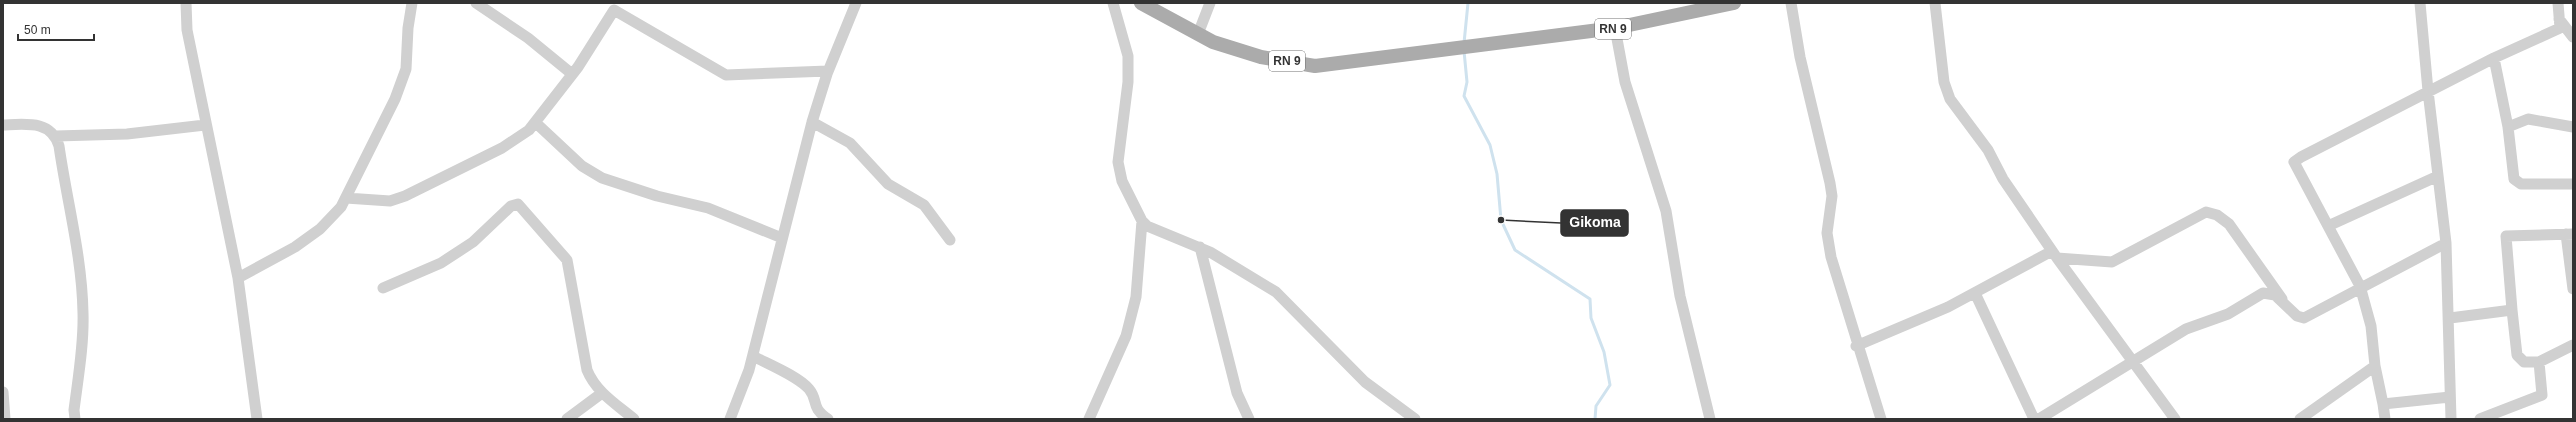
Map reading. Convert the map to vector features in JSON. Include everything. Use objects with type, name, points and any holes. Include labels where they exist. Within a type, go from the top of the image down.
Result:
[{"type":"main road","name":"RN 9","points":[[1141,3],[1213,42],[1261,57],[1315,66],[1615,28],[1734,3]]},
{"type":"street","points":[[186,3],[187,30],[205,125],[238,278],[257,419]]},
{"type":"street","points":[[238,278],[295,247],[320,229],[346,198],[395,99],[406,69],[408,28],[412,3]]},
{"type":"street","points":[[476,3],[528,38],[572,74]]},
{"type":"street","points":[[730,419],[753,356],[812,122],[828,71],[856,3]]},
{"type":"street","points":[[1113,3],[1128,56],[1128,82],[1118,162],[1122,181],[1142,221],[1147,226],[1200,247],[1276,292],[1365,382],[1415,419]]},
{"type":"street","points":[[1198,34],[1210,3]]},
{"type":"street","points":[[1791,3],[1800,57],[1830,183],[1832,196],[1827,233],[1831,257],[1856,346],[1881,419]]},
{"type":"street","points":[[1935,3],[1946,91],[1988,150],[2003,179],[2054,254],[2175,419]]},
{"type":"street","points":[[2420,3],[2428,91],[2446,243],[2450,318],[2451,419]]},
{"type":"street","points":[[2385,419],[2375,366],[2371,326],[2360,286],[2294,162],[2494,58],[2552,33],[2560,28],[2558,3]]},
{"type":"street","points":[[346,198],[390,201],[405,196],[502,148],[536,124],[572,74],[616,7],[726,75],[828,71]]},
{"type":"street","points":[[2560,19],[2573,37]]},
{"type":"street","points":[[1615,28],[1625,82],[1666,211],[1680,296],[1710,419]]},
{"type":"street","points":[[2494,58],[2508,127],[2512,170],[2515,182],[2535,185],[2573,184]]},
{"type":"street","points":[[2508,127],[2528,119],[2573,127]]},
{"type":"street","points":[[812,122],[850,143],[888,184],[924,205],[950,240]]},
{"type":"street","points":[[536,124],[582,166],[602,178],[657,196],[708,208],[782,238]]},
{"type":"street","points":[[3,125],[42,126],[56,136],[127,134],[205,125]]},
{"type":"street","points":[[56,136],[78,258],[83,312],[83,343],[74,419]]},
{"type":"street","points":[[2328,226],[2438,176]]},
{"type":"street","points":[[383,288],[441,263],[473,242],[512,206],[518,204],[567,260],[587,370],[602,393],[634,419]]},
{"type":"street","points":[[1856,346],[1976,293],[1995,280],[2054,254],[2112,262],[2206,212],[2217,215],[2229,224],[2286,304],[2297,316],[2304,318],[2360,286],[2446,243]]},
{"type":"street","points":[[1089,419],[1126,336],[1136,297],[1142,221]]},
{"type":"street","points":[[2573,289],[2569,234],[2506,236],[2517,355],[2524,362],[2539,362],[2573,345]]},
{"type":"street","points":[[1200,247],[1237,393],[1249,419]]},
{"type":"street","points":[[1976,293],[2034,419]]},
{"type":"street","points":[[2039,419],[2186,329],[2228,314],[2264,293],[2275,295],[2286,304]]},
{"type":"street","points":[[2450,318],[2512,310]]},
{"type":"street","points":[[753,356],[805,385],[813,395],[818,412],[828,419]]},
{"type":"street","points":[[2480,419],[2542,395],[2539,362]]},
{"type":"street","points":[[2300,419],[2313,414],[2375,366]]},
{"type":"street","points":[[3,392],[4,418]]},
{"type":"street","points":[[567,419],[602,393]]},
{"type":"street","points":[[2383,404],[2450,397]]},
{"type":"waterway","points":[[1464,43],[1468,3]]},
{"type":"waterway","points":[[1464,51],[1467,82],[1464,96],[1490,145],[1497,174],[1501,220],[1515,250],[1590,299],[1591,318],[1604,352],[1610,385],[1596,406],[1595,419]]},
{"type":"place","name":"Gikoma","points":[[1501,220]]}]
